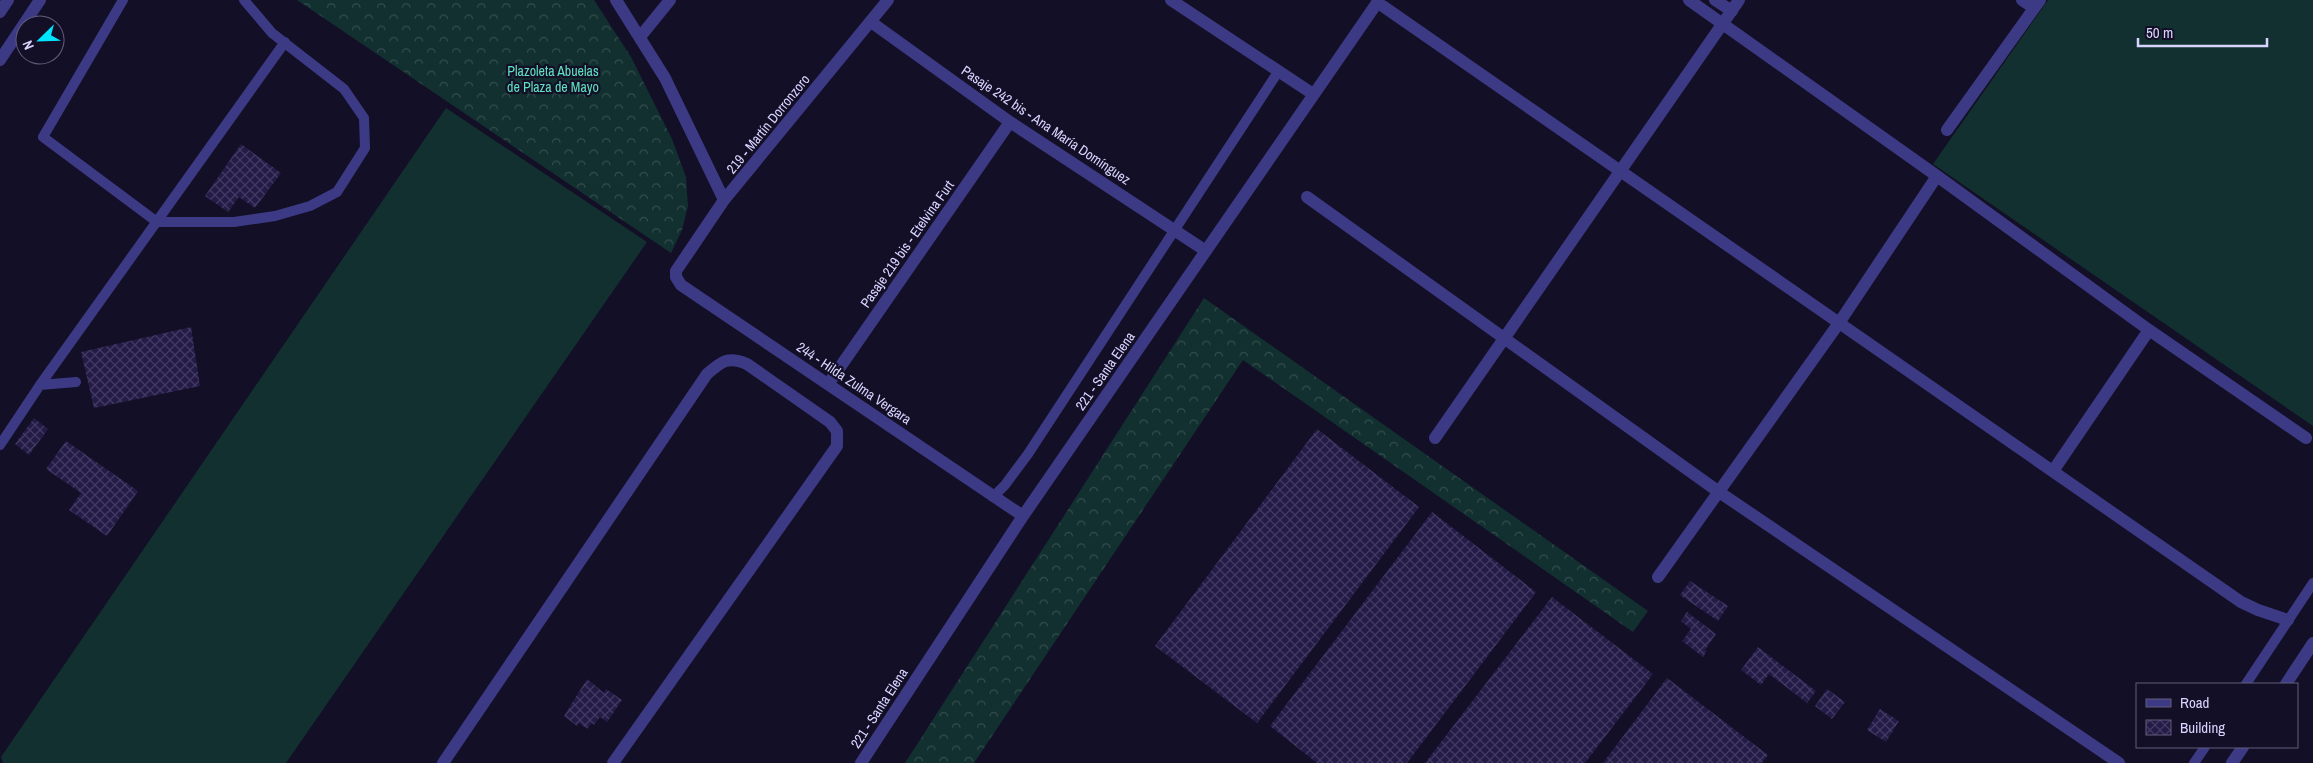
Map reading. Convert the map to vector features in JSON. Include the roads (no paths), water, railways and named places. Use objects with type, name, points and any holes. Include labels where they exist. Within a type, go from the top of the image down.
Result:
[{"type":"street","points":[[0,12],[8,0]]},
{"type":"street","points":[[0,60],[40,0]]},
{"type":"street","points":[[616,0],[640,37],[678,105],[724,200]]},
{"type":"street","points":[[640,37],[670,0]]},
{"type":"street","name":"219 - Martín Dorronzoro","points":[[676,271],[724,200],[888,0]]},
{"type":"street","points":[[1171,0],[1313,94]]},
{"type":"street","points":[[1689,0],[1723,22],[2148,330],[2306,438]]},
{"type":"street","points":[[1715,0],[1732,11]]},
{"type":"street","points":[[1435,438],[1739,0]]},
{"type":"street","points":[[1947,130],[2037,4],[2022,0]]},
{"type":"street","points":[[1378,1],[2241,602],[2288,620]]},
{"type":"street","name":"221 - Santa Elena","points":[[861,763],[1023,516],[1378,1]]},
{"type":"street","name":"Pasaje 242 bis - Ana María Domínguez","points":[[871,22],[1010,122],[1206,251]]},
{"type":"street","name":"Pasaje 219 bis - Etelvina Furt","points":[[828,383],[1010,122]]},
{"type":"street","points":[[1658,577],[1839,323],[1937,176]]},
{"type":"street","points":[[1307,197],[1719,492],[2119,763]]},
{"type":"street","name":"244 - Hilda Zulma Vergara","points":[[676,271],[676,277],[681,285],[1023,516]]},
{"type":"street","points":[[2053,471],[2148,330]]},
{"type":"street","points":[[443,763],[707,374],[730,359],[739,360],[830,422],[837,431],[837,446],[613,763]]},
{"type":"street","points":[[2287,683],[2313,643]]},
{"type":"street","points":[[2232,763],[2242,748]]},
{"type":"lane","points":[[123,0],[43,138],[157,222],[234,222],[275,216],[310,206],[337,192],[365,148],[364,118],[344,89],[272,33],[244,0]]},
{"type":"lane","points":[[0,445],[40,385],[285,42]]},
{"type":"lane","name":"221 - Santa Elena","points":[[993,497],[1028,454],[1278,72]]},
{"type":"lane","points":[[40,385],[76,382]]},
{"type":"lane","points":[[2247,683],[2313,583]]},
{"type":"lane","points":[[2194,763],[2204,748]]},
{"type":"park label","name":"Plazoleta Abuelas de Plaza de Mayo","points":[[553,79]]}]
